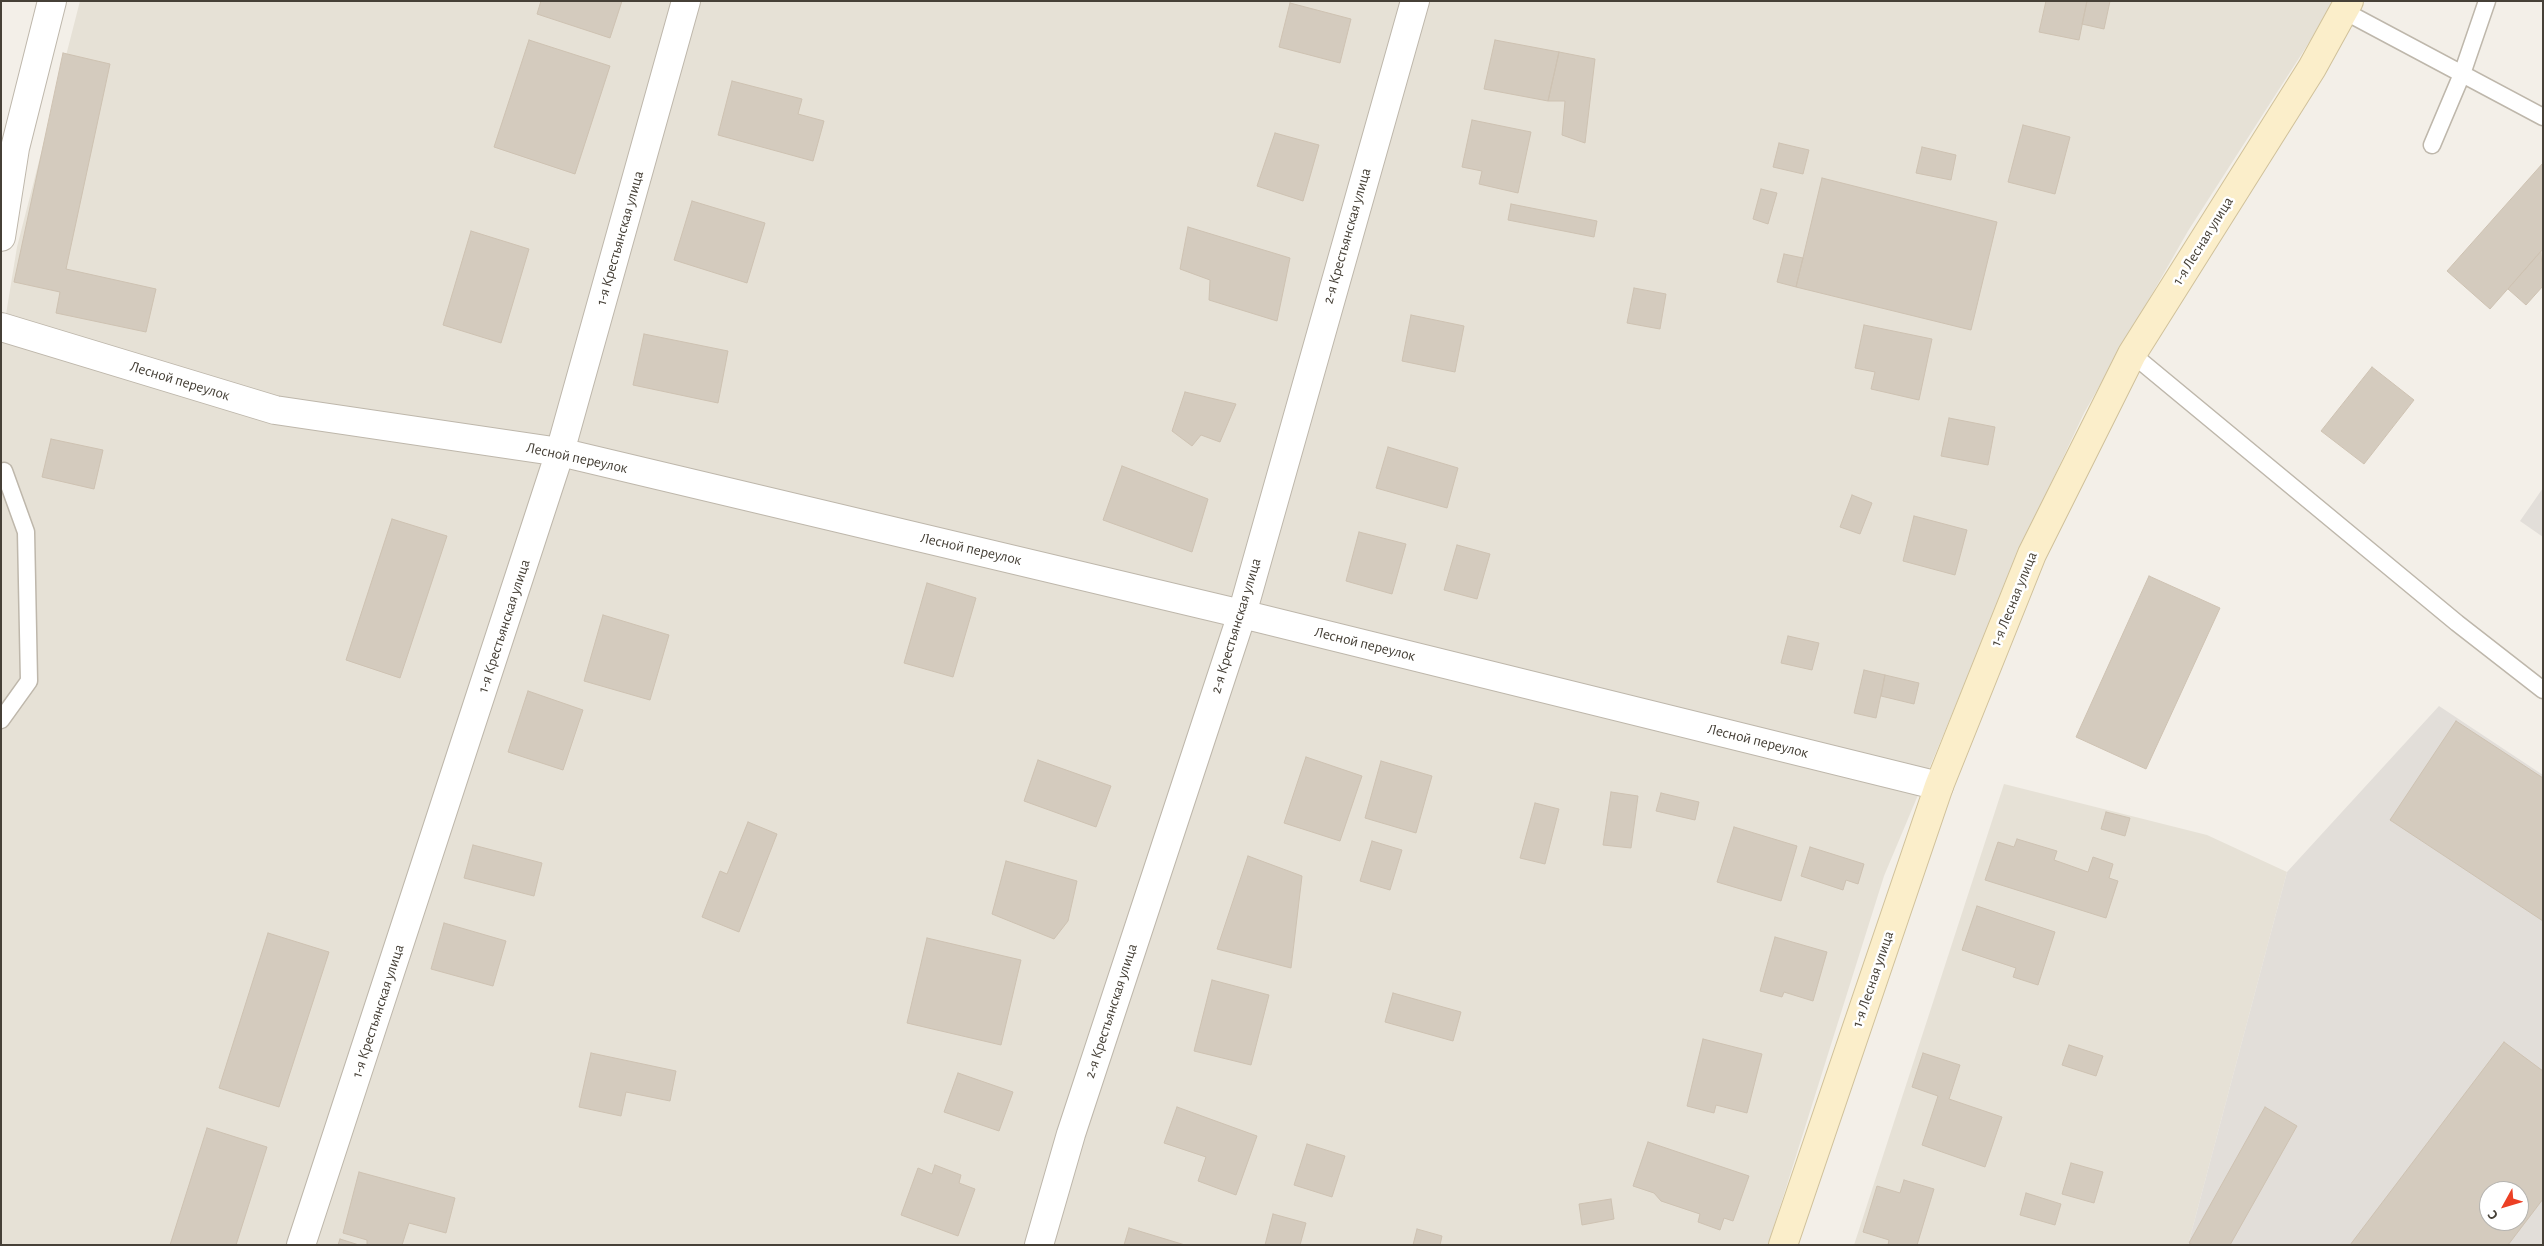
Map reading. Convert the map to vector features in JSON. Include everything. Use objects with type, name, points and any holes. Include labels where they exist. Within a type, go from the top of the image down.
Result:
[{"type":"main road","name":"1-я Лесная улица","points":[[1783,1245],[1939,786],[2032,554],[2132,354],[2312,68],[2346,6]]},
{"type":"street","points":[[1,237],[8,137],[52,1]]},
{"type":"street","name":"1-я Крестьянская улица","points":[[301,1245],[560,452],[686,1]]},
{"type":"street","name":"2-я Крестьянская улица","points":[[1039,1245],[1071,1134],[1242,614],[1416,1]]},
{"type":"street","name":"Лесной переулок","points":[[1,327],[275,410],[560,452],[1242,614],[1939,786]]},
{"type":"lane","points":[[2432,145],[2462,74],[2487,1]]},
{"type":"lane","points":[[2346,6],[2462,74],[2543,117]]},
{"type":"lane","points":[[2132,354],[2456,623],[2543,690]]},
{"type":"lane","points":[[1,720],[29,681],[26,532],[4,470]]},
{"type":"shaded area","points":[[80,1],[2333,1],[2310,41],[2188,231],[2084,413],[2031,526],[1884,876],[1768,1245],[1,1245],[1,345],[17,247]]},
{"type":"shaded area","points":[[2543,488],[2543,537],[2520,521]]},
{"type":"shaded area","points":[[2439,706],[2543,775],[2543,1245],[2188,1245],[2287,872]]},
{"type":"shaded area","points":[[2004,784],[2207,835],[2287,872],[2188,1245],[1854,1245]]},
{"type":"building","points":[[541,1],[622,1],[610,38],[537,14]]},
{"type":"building","points":[[2046,1],[2087,1],[2079,40],[2039,32]]},
{"type":"building","points":[[2087,1],[2110,1],[2104,29],[2082,24]]},
{"type":"building","points":[[1290,3],[1351,19],[1340,63],[1279,47]]},
{"type":"building","points":[[529,40],[610,66],[575,174],[494,147]]},
{"type":"building","points":[[1495,40],[1559,52],[1548,101],[1484,89]]},
{"type":"building","points":[[1559,52],[1595,59],[1585,143],[1562,135],[1565,101],[1548,101]]},
{"type":"building","points":[[63,53],[110,64],[66,269],[156,289],[146,332],[56,313],[60,292],[14,282]]},
{"type":"building","points":[[732,81],[802,99],[798,114],[824,121],[813,161],[718,135]]},
{"type":"building","points":[[1472,120],[1531,132],[1518,193],[1479,184],[1482,171],[1462,167]]},
{"type":"building","points":[[2023,125],[2070,137],[2055,194],[2008,182]]},
{"type":"building","points":[[1275,133],[1319,145],[1303,201],[1257,186]]},
{"type":"building","points":[[1779,143],[1809,150],[1803,174],[1773,167]]},
{"type":"building","points":[[1922,147],[1956,155],[1951,180],[1916,173]]},
{"type":"building","points":[[2543,163],[2543,249],[2490,309],[2447,271]]},
{"type":"building","points":[[1822,178],[1997,222],[1971,330],[1796,287]]},
{"type":"building","points":[[1761,189],[1777,193],[1768,224],[1753,219]]},
{"type":"building","points":[[692,201],[765,223],[747,283],[674,260]]},
{"type":"building","points":[[1511,204],[1597,221],[1594,237],[1508,220]]},
{"type":"building","points":[[1188,227],[1290,258],[1277,321],[1209,300],[1210,280],[1180,269]]},
{"type":"building","points":[[471,231],[529,249],[501,343],[443,325]]},
{"type":"building","points":[[2541,251],[2543,286],[2526,305],[2508,289]]},
{"type":"building","points":[[1784,254],[1803,258],[1796,287],[1777,282]]},
{"type":"building","points":[[1634,288],[1666,294],[1660,329],[1627,323]]},
{"type":"building","points":[[1411,315],[1464,326],[1455,372],[1402,361]]},
{"type":"building","points":[[1864,325],[1932,339],[1919,400],[1871,389],[1875,372],[1855,368]]},
{"type":"building","points":[[644,334],[728,351],[718,403],[633,385]]},
{"type":"building","points":[[2372,367],[2414,400],[2364,464],[2321,431]]},
{"type":"building","points":[[1185,392],[1236,404],[1220,442],[1201,435],[1192,446],[1172,431]]},
{"type":"building","points":[[1949,418],[1995,427],[1988,465],[1941,456]]},
{"type":"building","points":[[51,439],[103,450],[94,489],[42,477]]},
{"type":"building","points":[[1388,447],[1458,468],[1447,508],[1376,488]]},
{"type":"building","points":[[1122,466],[1208,499],[1192,552],[1103,520]]},
{"type":"building","points":[[1852,495],[1872,503],[1860,534],[1840,527]]},
{"type":"building","points":[[1914,516],[1967,530],[1955,575],[1903,561]]},
{"type":"building","points":[[392,519],[447,536],[400,678],[346,660]]},
{"type":"building","points":[[1359,532],[1406,544],[1392,594],[1346,581]]},
{"type":"building","points":[[1457,545],[1490,554],[1477,599],[1444,590]]},
{"type":"building","points":[[2149,576],[2220,608],[2146,769],[2076,737]]},
{"type":"building","points":[[927,583],[976,598],[953,677],[904,663]]},
{"type":"building","points":[[603,615],[669,635],[650,700],[584,681]]},
{"type":"building","points":[[1788,636],[1819,643],[1812,670],[1781,663]]},
{"type":"building","points":[[1864,670],[1885,675],[1876,718],[1854,713]]},
{"type":"building","points":[[1885,675],[1919,683],[1914,704],[1881,696]]},
{"type":"building","points":[[528,691],[583,710],[563,770],[508,752]]},
{"type":"building","points":[[2456,721],[2543,778],[2543,921],[2390,820]]},
{"type":"building","points":[[1306,757],[1362,776],[1340,841],[1284,823]]},
{"type":"building","points":[[1038,760],[1111,786],[1096,827],[1024,801]]},
{"type":"building","points":[[1381,761],[1432,776],[1416,833],[1365,818]]},
{"type":"building","points":[[1611,792],[1638,796],[1631,848],[1603,845]]},
{"type":"building","points":[[1661,793],[1699,802],[1695,820],[1656,811]]},
{"type":"building","points":[[1535,803],[1559,809],[1545,864],[1520,858]]},
{"type":"building","points":[[2106,812],[2130,818],[2125,836],[2101,829]]},
{"type":"building","points":[[748,822],[777,834],[739,932],[702,917],[720,871],[727,874]]},
{"type":"building","points":[[1734,827],[1797,846],[1781,901],[1717,882]]},
{"type":"building","points":[[2017,839],[2057,851],[2054,860],[2088,872],[2093,857],[2113,864],[2109,878],[2118,881],[2106,918],[1985,880],[1998,842],[2014,847]]},
{"type":"building","points":[[1372,841],[1402,850],[1390,890],[1360,881]]},
{"type":"building","points":[[473,845],[542,863],[534,896],[464,878]]},
{"type":"building","points":[[1810,847],[1864,864],[1858,884],[1846,880],[1843,890],[1801,876]]},
{"type":"building","points":[[1248,856],[1302,876],[1291,968],[1217,949]]},
{"type":"building","points":[[1006,861],[1077,881],[1068,921],[1054,939],[992,914]]},
{"type":"building","points":[[1977,906],[2055,932],[2038,985],[2013,977],[2016,968],[1962,950]]},
{"type":"building","points":[[444,923],[506,941],[493,986],[431,969]]},
{"type":"building","points":[[268,933],[329,952],[279,1107],[219,1088]]},
{"type":"building","points":[[1775,937],[1827,952],[1813,1001],[1784,992],[1782,997],[1760,991]]},
{"type":"building","points":[[927,938],[1021,960],[1001,1045],[907,1023]]},
{"type":"building","points":[[1212,980],[1269,995],[1251,1065],[1194,1051]]},
{"type":"building","points":[[1393,993],[1461,1012],[1453,1041],[1385,1022]]},
{"type":"building","points":[[1703,1039],[1762,1054],[1747,1113],[1716,1105],[1714,1113],[1687,1106]]},
{"type":"building","points":[[2504,1042],[2543,1071],[2543,1199],[2529,1217],[2529,1181],[2479,1181],[2479,1231],[2519,1231],[2508,1245],[2350,1245]]},
{"type":"building","points":[[2069,1045],[2103,1056],[2096,1076],[2062,1065]]},
{"type":"building","points":[[591,1053],[676,1071],[670,1101],[626,1092],[621,1116],[579,1107]]},
{"type":"building","points":[[1923,1053],[1960,1065],[1949,1099],[2002,1117],[1985,1167],[1922,1145],[1938,1096],[1912,1087]]},
{"type":"building","points":[[958,1073],[1013,1092],[999,1131],[944,1112]]},
{"type":"building","points":[[1177,1107],[1257,1136],[1236,1195],[1198,1181],[1206,1157],[1164,1143]]},
{"type":"building","points":[[2265,1107],[2297,1126],[2230,1245],[2193,1245],[2189,1243]]},
{"type":"building","points":[[207,1128],[267,1147],[236,1245],[170,1245]]},
{"type":"building","points":[[1648,1142],[1749,1176],[1733,1221],[1724,1218],[1720,1230],[1698,1222],[1700,1214],[1661,1201],[1654,1193],[1633,1186]]},
{"type":"building","points":[[1307,1144],[1345,1156],[1332,1197],[1294,1185]]},
{"type":"building","points":[[2071,1163],[2103,1172],[2094,1203],[2062,1194]]},
{"type":"building","points":[[935,1165],[961,1175],[959,1183],[975,1189],[958,1236],[901,1215],[918,1168],[932,1174]]},
{"type":"building","points":[[359,1172],[455,1198],[446,1233],[409,1223],[402,1245],[367,1245],[367,1240],[343,1233]]},
{"type":"building","points":[[1904,1180],[1934,1189],[1917,1245],[1888,1245],[1889,1240],[1863,1232],[1877,1186],[1900,1193]]},
{"type":"building","points":[[2026,1193],[2061,1204],[2055,1225],[2020,1215]]},
{"type":"building","points":[[1611,1199],[1614,1219],[1582,1225],[1579,1204]]},
{"type":"building","points":[[1273,1214],[1306,1223],[1300,1245],[1265,1245]]},
{"type":"building","points":[[1129,1228],[1185,1245],[1124,1245]]},
{"type":"building","points":[[1417,1229],[1442,1236],[1440,1245],[1413,1245]]},
{"type":"building","points":[[340,1239],[359,1245],[338,1245]]}]
